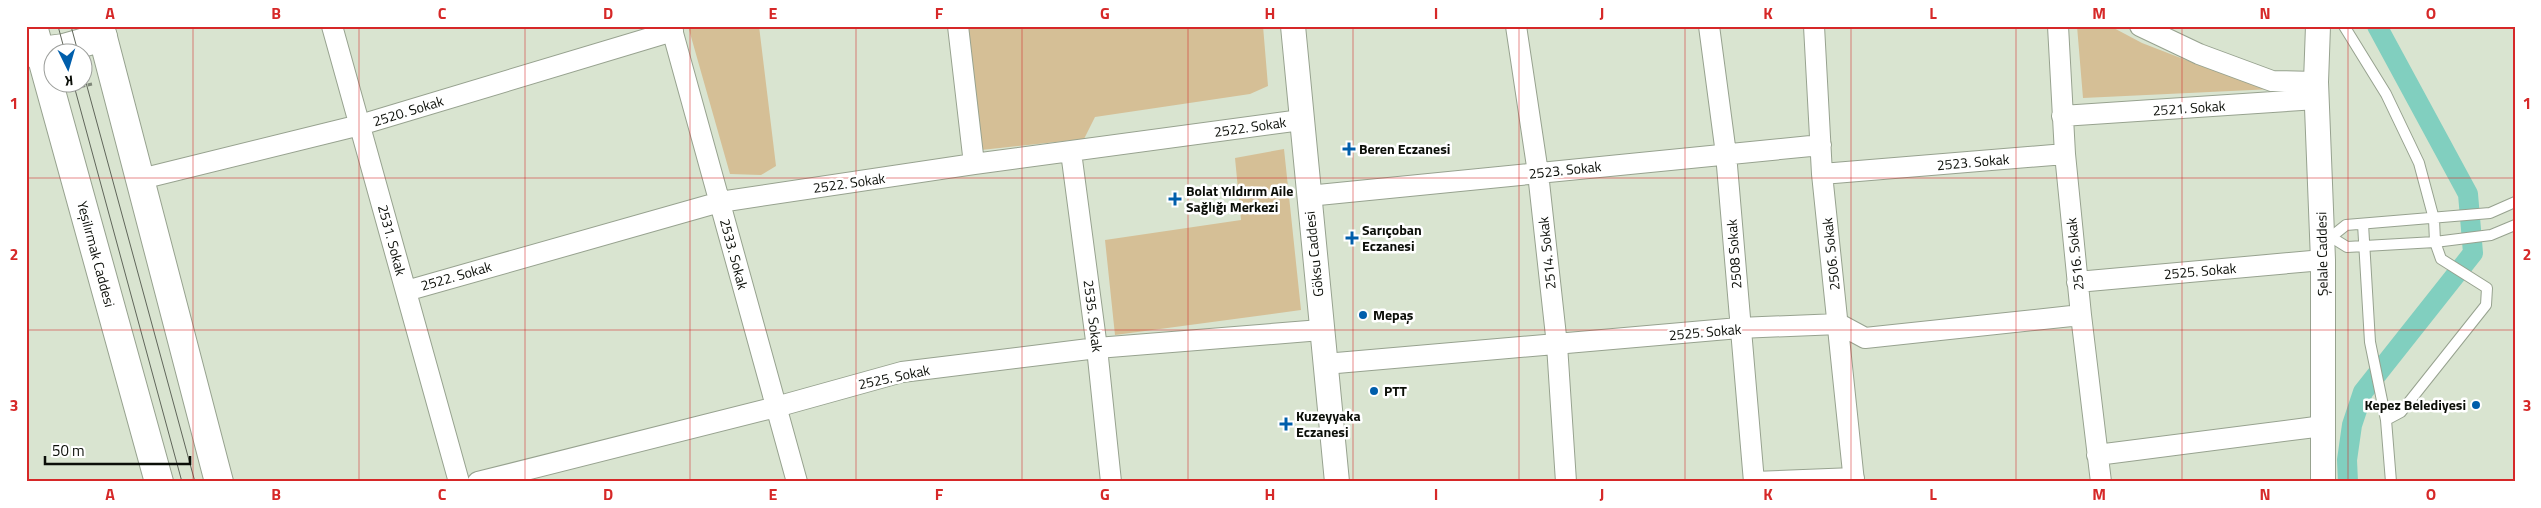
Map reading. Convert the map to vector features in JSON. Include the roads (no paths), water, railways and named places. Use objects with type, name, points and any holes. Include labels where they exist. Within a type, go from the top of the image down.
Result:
[{"type":"main road","points":[[33,43],[64,48],[102,32],[219,482]]},
{"type":"main road","name":"Yeşilırmak Caddesi","points":[[33,43],[52,93],[159,482]]},
{"type":"street","name":"2531. Sokak","points":[[332,26],[459,482]]},
{"type":"street","points":[[958,26],[974,164]]},
{"type":"street","name":"Göksu Caddesi","points":[[1293,26],[1337,482]]},
{"type":"street","name":"2514. Sokak","points":[[1516,26],[1538,173],[1557,346],[1566,482]]},
{"type":"street","name":"2508 Sokak","points":[[1709,26],[1726,154],[1754,482]]},
{"type":"street","name":"2506. Sokak","points":[[1814,26],[1822,174],[1854,480]]},
{"type":"street","name":"2516. Sokak","points":[[2058,26],[2062,116],[2077,282],[2101,482]]},
{"type":"street","points":[[2140,26],[2199,54],[2272,81],[2316,91]]},
{"type":"street","name":"Şelale Caddesi","points":[[2318,26],[2316,91],[2325,244],[2323,482]]},
{"type":"street","name":"2520. Sokak","points":[[141,179],[360,126],[672,29]]},
{"type":"street","name":"2533. Sokak","points":[[672,29],[797,482]]},
{"type":"street","name":"2521. Sokak","points":[[2062,116],[2316,91]]},
{"type":"street","name":"2522. Sokak","points":[[406,290],[720,202],[974,164],[1301,120]]},
{"type":"street","name":"2523. Sokak","points":[[1308,196],[1821,145]]},
{"type":"street","name":"2535. Sokak","points":[[1071,152],[1097,348],[1111,482]]},
{"type":"street","name":"2523. Sokak","points":[[1822,174],[2065,154]]},
{"type":"street","name":"2525. Sokak","points":[[2077,282],[2325,244]]},
{"type":"street","points":[[1839,324],[1865,338],[2081,315]]},
{"type":"street","name":"2525. Sokak","points":[[1325,364],[1557,346],[1740,328],[1839,324]]},
{"type":"street","name":"2525. Sokak","points":[[478,482],[776,407],[902,372],[1097,348],[1321,330]]},
{"type":"street","points":[[2097,455],[2323,426]]},
{"type":"street","points":[[1754,482],[1854,480]]},
{"type":"lane","points":[[2344,26],[2386,94],[2419,163],[2434,219],[2435,242],[2441,259],[2487,288],[2486,305],[2402,412],[2386,420]]},
{"type":"lane","points":[[2325,244],[2346,225],[2490,213],[2515,202]]},
{"type":"lane","points":[[2363,224],[2370,342],[2386,420],[2391,482]]},
{"type":"lane","points":[[2325,244],[2347,247],[2435,242],[2492,235],[2515,225]]},
{"type":"waterway","points":[[2348,482],[2347,460],[2352,425],[2363,392],[2473,253],[2468,194],[2377,26]]},
{"type":"tram line","points":[[58,26],[62,42]]},
{"type":"tram line","points":[[71,26],[75,42]]},
{"type":"tram line","points":[[76,92],[182,482]]},
{"type":"tram line","points":[[89,92],[195,482]]},
{"type":"place","name":"Beren Eczanesi","points":[[1349,149]]},
{"type":"place","name":"Bolat Yıldırım Aile Sağlığı Merkezi","points":[[1175,199]]},
{"type":"place","name":"Sarıçoban Eczanesi","points":[[1352,238]]},
{"type":"place","name":"Mepaş","points":[[1363,315]]},
{"type":"place","name":"PTT","points":[[1374,391]]},
{"type":"place","name":"Kepez Belediyesi","points":[[2476,405]]},
{"type":"place","name":"Kuzeyyaka Eczanesi","points":[[1286,424]]}]
